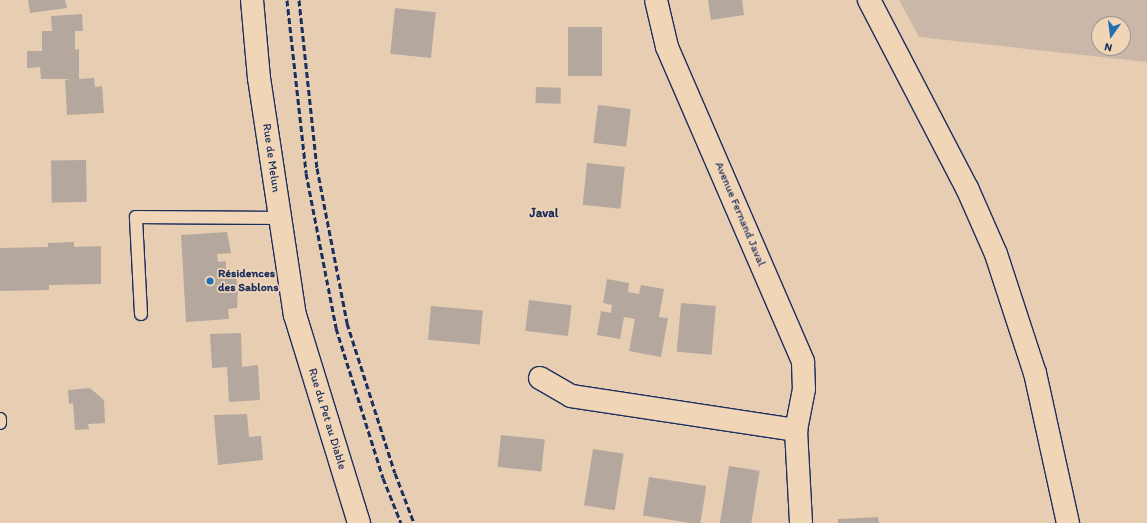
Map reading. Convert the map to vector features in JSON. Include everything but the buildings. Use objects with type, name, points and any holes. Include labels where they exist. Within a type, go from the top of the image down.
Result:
[{"type":"street","name":"Rue de Melun","points":[[252,0],[259,78],[295,316]]},
{"type":"street","name":"Avenue Fernand Javal","points":[[656,0],[667,47],[803,362],[804,389],[796,430],[801,523]]},
{"type":"street","points":[[869,0],[967,188],[996,254],[1035,373],[1068,523]]},
{"type":"street","name":"Rue du Pet au Diable","points":[[295,316],[359,523]]},
{"type":"street","points":[[540,378],[571,396],[796,430]]},
{"type":"lane","points":[[141,314],[136,217],[280,218]]},
{"type":"shaded area","points":[[899,0],[1147,0],[1147,62],[1092,56],[1131,56],[1131,16],[1091,16],[1091,56],[919,37]]},
{"type":"railway","points":[[287,0],[306,173],[336,328],[383,478],[401,523]]},
{"type":"railway","points":[[299,0],[317,168],[347,323],[395,473],[414,523]]},
{"type":"place","name":"Résidences des Sablons","points":[[210,281]]},
{"type":"district","name":"Javal","points":[[544,213]]}]
